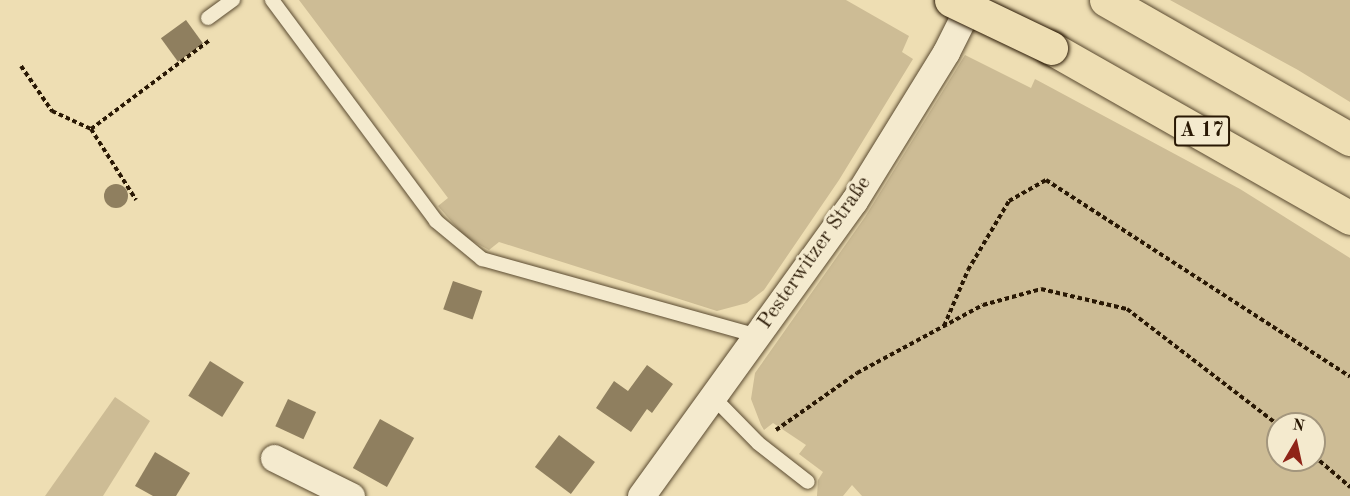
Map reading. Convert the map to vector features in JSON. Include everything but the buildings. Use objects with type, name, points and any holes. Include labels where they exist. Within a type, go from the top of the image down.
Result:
[{"type":"highway","name":"A 17","points":[[951,0],[1051,48],[1350,218]]},
{"type":"highway","points":[[1106,0],[1350,139]]},
{"type":"street","name":"Pesterwitzer Straße","points":[[641,496],[854,201],[946,52],[972,0]]},
{"type":"street","points":[[274,458],[351,496]]},
{"type":"lane","points":[[208,18],[233,0]]},
{"type":"lane","points":[[272,0],[436,221],[482,259],[758,336]]},
{"type":"lane","points":[[713,397],[758,443],[808,482]]},
{"type":"path","points":[[91,129],[219,33],[208,18]]},
{"type":"path","points":[[21,66],[52,111],[91,129],[136,200]]},
{"type":"path","points":[[944,326],[968,270],[1009,201],[1046,180],[1350,377]]},
{"type":"path","points":[[758,443],[857,373],[983,305],[1041,289],[1127,309],[1266,416]]},
{"type":"path","points":[[1326,466],[1350,487]]},
{"type":"shaded area","points":[[299,0],[846,0],[909,36],[902,52],[913,59],[839,180],[764,290],[747,303],[717,311],[499,242],[489,250],[465,237],[438,206],[448,198]]},
{"type":"shaded area","points":[[1170,0],[1350,0],[1350,102],[1298,70]]},
{"type":"shaded area","points":[[965,55],[1031,88],[1035,79],[1240,189],[1350,258],[1350,496],[862,496],[852,485],[843,496],[817,496],[818,480],[823,472],[799,454],[806,445],[773,423],[764,430],[761,425],[751,399],[755,373],[865,217]]},
{"type":"shaded area","points":[[115,397],[150,421],[103,496],[45,496]]}]
